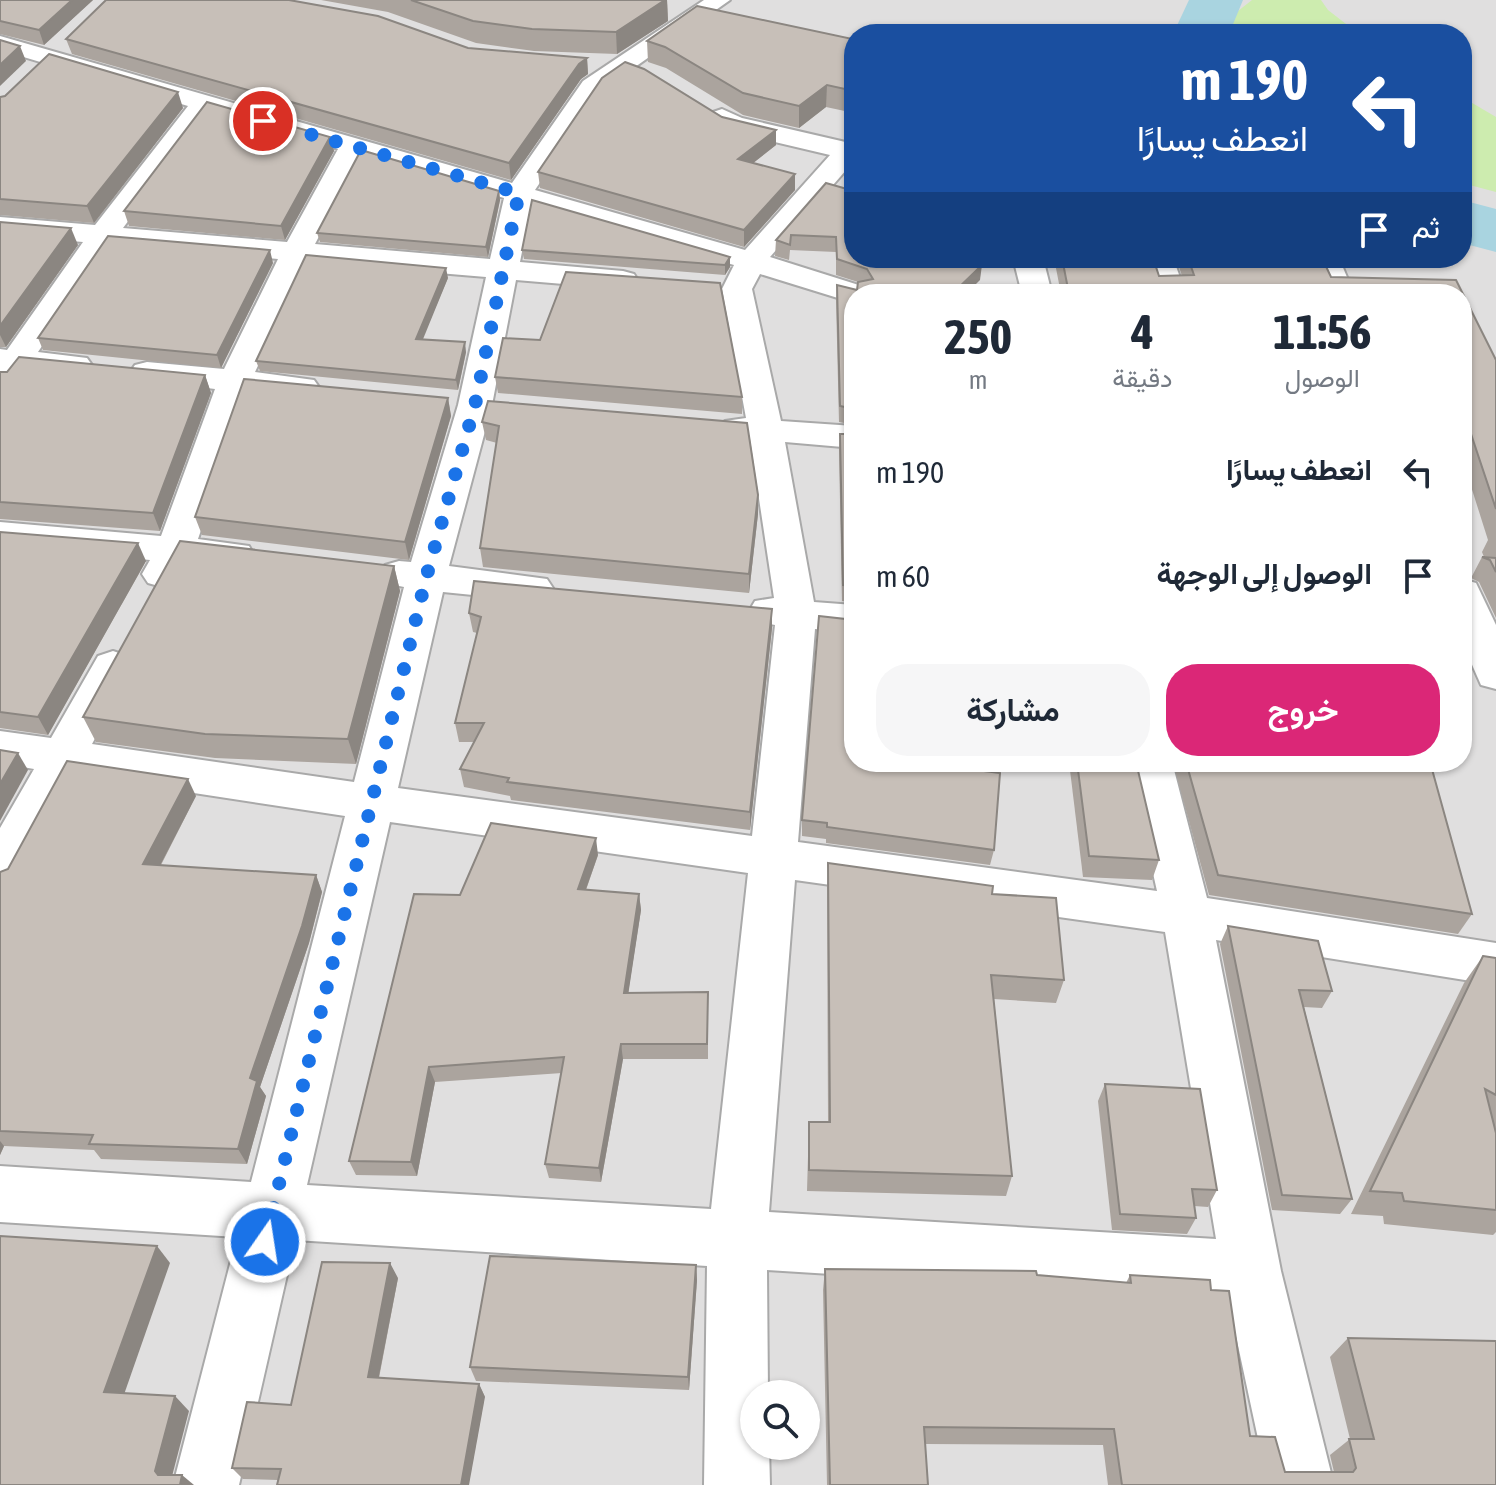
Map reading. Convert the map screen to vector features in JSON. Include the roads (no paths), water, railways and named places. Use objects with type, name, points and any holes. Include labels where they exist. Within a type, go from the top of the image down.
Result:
[{"type":"street","points":[[206,1485],[426,578],[475,405],[519,193],[592,86],[719,0]]},
{"type":"street","points":[[39,66],[69,38]]},
{"type":"street","points":[[0,43],[39,66],[203,104],[519,193],[731,279],[844,294]]},
{"type":"street","points":[[579,63],[623,65],[655,76]]},
{"type":"street","points":[[5,368],[203,104]]},
{"type":"street","points":[[707,108],[733,124],[844,150]]},
{"type":"street","points":[[0,871],[176,548],[235,380],[296,253],[353,146]]},
{"type":"street","points":[[731,279],[844,159]]},
{"type":"street","points":[[0,226],[644,282]]},
{"type":"street","points":[[731,279],[766,431],[796,613],[737,1242],[737,1485]]},
{"type":"street","points":[[5,368],[235,380],[340,391]]},
{"type":"street","points":[[705,425],[844,436]]},
{"type":"street","points":[[0,534],[270,559]]},
{"type":"street","points":[[364,570],[565,591]]},
{"type":"street","points":[[734,608],[844,618]]},
{"type":"street","points":[[1472,616],[1496,674]]},
{"type":"street","points":[[1472,683],[1496,686]]},
{"type":"street","points":[[0,747],[771,859],[1187,915],[1496,964]]},
{"type":"street","points":[[1152,772],[1187,915],[1251,1271],[1301,1485]]},
{"type":"street","points":[[0,1194],[737,1242],[1251,1271]]},
{"type":"waterway","points":[[1205,24],[1216,0]]},
{"type":"waterway","points":[[1472,224],[1496,231]]}]
